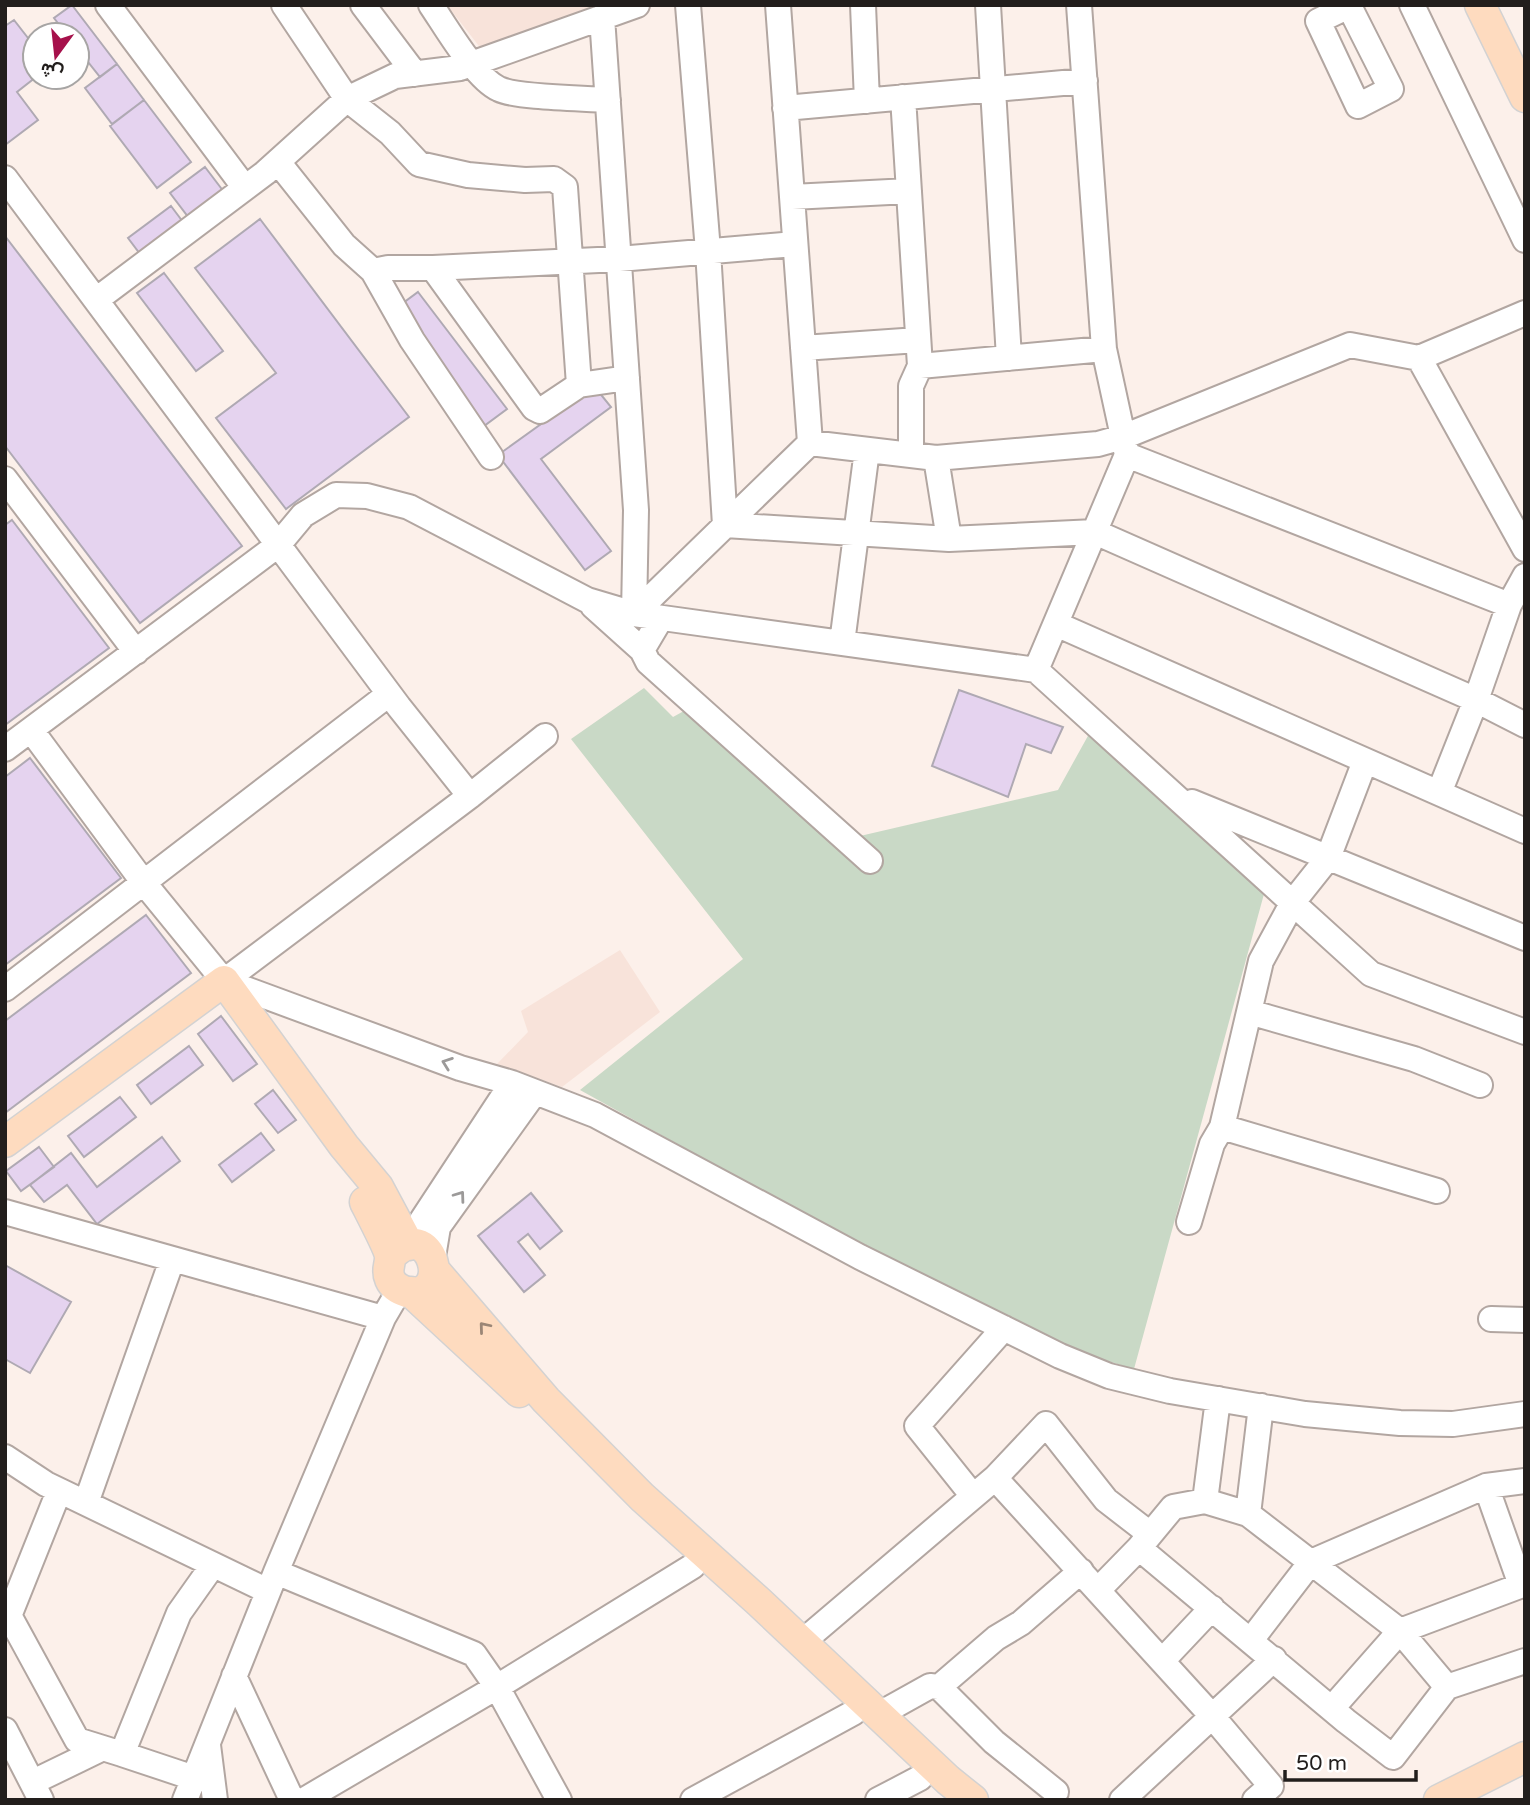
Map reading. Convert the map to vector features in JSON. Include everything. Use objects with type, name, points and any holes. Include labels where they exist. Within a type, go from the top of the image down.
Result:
[{"type":"main road","points":[[1480,5],[1525,97]]},
{"type":"main road","points":[[5,1142],[224,981],[344,1146],[355,1179],[417,1255],[546,1400],[642,1497],[802,1643],[920,1778],[946,1800]]},
{"type":"main road","points":[[417,1255],[388,1263],[388,1275],[393,1283],[517,1390],[693,1566],[865,1714],[973,1800]]},
{"type":"main road","points":[[405,1291],[425,1288],[430,1284],[417,1255]]},
{"type":"main road","points":[[1439,1800],[1525,1757]]},
{"type":"street","points":[[108,5],[245,188]]},
{"type":"street","points":[[284,5],[347,99],[390,133],[419,164],[468,175],[525,180],[547,178],[561,182],[567,194],[579,385]]},
{"type":"street","points":[[363,5],[415,74]]},
{"type":"street","points":[[431,5],[472,64],[490,83],[506,92],[608,100]]},
{"type":"street","points":[[96,300],[278,162],[347,99],[396,76],[460,68],[637,5]]},
{"type":"street","points":[[688,5],[708,251],[725,525]]},
{"type":"street","points":[[778,5],[810,443]]},
{"type":"street","points":[[863,5],[867,101]]},
{"type":"street","points":[[988,5],[1009,358]]},
{"type":"street","points":[[1036,670],[1095,532],[1125,446],[1104,349],[1079,5]]},
{"type":"street","points":[[1412,5],[1525,240]]},
{"type":"street","points":[[602,17],[636,510],[634,614]]},
{"type":"street","points":[[786,107],[1085,81]]},
{"type":"street","points":[[903,97],[920,366],[911,386],[911,455]]},
{"type":"street","points":[[278,162],[344,245],[373,271],[412,340],[491,457]]},
{"type":"street","points":[[9,191],[96,300],[390,694],[470,796]]},
{"type":"street","points":[[792,197],[909,191]]},
{"type":"street","points":[[373,271],[388,268],[619,259],[795,244]]},
{"type":"street","points":[[433,268],[534,408],[540,411],[579,385],[627,377]]},
{"type":"street","points":[[1125,446],[1350,345],[1419,358],[1525,313]]},
{"type":"street","points":[[803,348],[918,340]]},
{"type":"street","points":[[920,366],[1104,349]]},
{"type":"street","points":[[1419,358],[1525,549]]},
{"type":"street","points":[[634,614],[810,443]]},
{"type":"street","points":[[810,443],[936,458],[1098,444],[1125,446],[1509,605]]},
{"type":"street","points":[[842,643],[867,450]]},
{"type":"street","points":[[936,458],[949,539]]},
{"type":"street","points":[[9,493],[136,652]]},
{"type":"street","points":[[5,749],[278,545],[303,514],[336,495],[367,496],[408,507],[587,600],[634,614],[1036,670],[1371,974],[1525,1032]]},
{"type":"street","points":[[725,525],[949,539],[1095,532],[1476,700],[1525,725]]},
{"type":"street","points":[[1439,793],[1476,700],[1509,605],[1525,576]]},
{"type":"street","points":[[587,600],[642,650],[648,662],[870,861]]},
{"type":"street","points":[[642,650],[661,618]]},
{"type":"street","points":[[1056,624],[1525,831]]},
{"type":"street","points":[[5,989],[390,694]]},
{"type":"street","points":[[30,730],[144,883],[224,981],[595,1115],[860,1257],[1060,1356],[1109,1376],[1170,1391],[1305,1414],[1400,1423],[1453,1424],[1525,1414]]},
{"type":"street","points":[[224,981],[470,796],[545,736]]},
{"type":"street","points":[[1189,1222],[1212,1144],[1222,1127],[1261,961],[1293,902],[1328,858],[1365,761]]},
{"type":"street","points":[[1175,795],[1525,938]]},
{"type":"street","points":[[1249,1012],[1414,1059],[1480,1085]]},
{"type":"street","points":[[417,1255],[422,1220],[512,1083]]},
{"type":"street","points":[[417,1255],[535,1092]]},
{"type":"street","points":[[1222,1127],[1437,1191]]},
{"type":"street","points":[[5,1212],[383,1318]]},
{"type":"street","points":[[86,1503],[172,1260]]},
{"type":"street","points":[[60,1491],[7,1614],[77,1740],[111,1751],[189,1789],[383,1318],[405,1291]]},
{"type":"street","points":[[1491,1319],[1525,1321]]},
{"type":"street","points":[[974,1496],[917,1426],[1004,1328]]},
{"type":"street","points":[[1205,1501],[1218,1399]]},
{"type":"street","points":[[1248,1514],[1261,1406]]},
{"type":"street","points":[[802,1643],[995,1478],[1046,1424],[1106,1500],[1212,1608],[1393,1757],[1447,1687],[1525,1661]]},
{"type":"street","points":[[5,1457],[17,1467],[60,1491],[213,1565],[272,1582],[474,1654],[497,1687],[559,1800]]},
{"type":"street","points":[[995,1478],[1212,1716],[1270,1786],[1255,1800]]},
{"type":"street","points":[[1251,1640],[1311,1562],[1486,1486],[1525,1481]]},
{"type":"street","points":[[1333,1707],[1400,1631],[1523,1584],[1486,1486]]},
{"type":"street","points":[[1098,1590],[1145,1541],[1172,1507],[1205,1501],[1248,1514],[1311,1562],[1400,1631],[1447,1687]]},
{"type":"street","points":[[5,1730],[37,1791],[111,1751],[179,1613],[213,1565]]},
{"type":"street","points":[[304,1800],[497,1687],[693,1566]]},
{"type":"street","points":[[939,1687],[996,1638],[1021,1623],[1081,1571]]},
{"type":"street","points":[[1162,1661],[1212,1608]]},
{"type":"street","points":[[1122,1800],[1273,1659]]},
{"type":"street","points":[[234,1676],[292,1800]]},
{"type":"street","points":[[693,1800],[865,1714],[930,1686],[939,1687],[994,1742],[1056,1792]]},
{"type":"street","points":[[208,1741],[215,1800]]},
{"type":"street","points":[[878,1800],[920,1778]]},
{"type":"shaded area","points":[[447,5],[612,5],[482,50]]},
{"type":"shaded area","points":[[620,950],[660,1012],[562,1087],[497,1064],[528,1032],[521,1011]]},
{"type":"green space","points":[[644,688],[673,717],[693,706],[860,836],[1058,790],[1089,734],[1267,883],[1134,1369],[1068,1349],[872,1252],[580,1090],[743,959],[571,739]]},
{"type":"building","points":[[72,5],[84,21],[56,21],[54,18]]},
{"type":"building","points":[[14,20],[21,29],[21,89],[17,92],[38,120],[5,145],[5,26]]},
{"type":"building","points":[[91,30],[117,64],[100,77],[91,66]]},
{"type":"building","points":[[117,64],[144,100],[112,124],[87,91],[91,91],[91,84]]},
{"type":"building","points":[[144,100],[191,162],[157,188],[110,126]]},
{"type":"building","points":[[205,167],[224,192],[189,218],[170,193]]},
{"type":"building","points":[[171,206],[186,226],[143,258],[128,238]]},
{"type":"building","points":[[260,219],[409,417],[286,509],[216,418],[276,373],[195,268]]},
{"type":"building","points":[[5,236],[242,546],[140,623],[5,446]]},
{"type":"building","points":[[164,273],[223,351],[196,371],[137,293]]},
{"type":"building","points":[[418,292],[507,409],[484,426],[395,309]]},
{"type":"building","points":[[594,386],[611,407],[541,459],[611,551],[585,570],[498,455]]},
{"type":"building","points":[[12,520],[109,648],[5,725],[5,525]]},
{"type":"building","points":[[959,690],[1063,727],[1051,753],[1026,744],[1008,797],[932,766]]},
{"type":"building","points":[[30,758],[121,878],[5,965],[5,777]]},
{"type":"building","points":[[146,915],[191,973],[5,1113],[5,1021]]},
{"type":"building","points":[[221,1016],[257,1064],[233,1081],[198,1034]]},
{"type":"building","points":[[189,1046],[203,1065],[151,1104],[137,1085]]},
{"type":"building","points":[[273,1090],[296,1120],[278,1133],[255,1104]]},
{"type":"building","points":[[120,1097],[136,1117],[84,1157],[68,1136]]},
{"type":"building","points":[[261,1133],[274,1150],[232,1182],[219,1165]]},
{"type":"building","points":[[162,1137],[180,1161],[97,1224],[67,1185],[44,1202],[30,1185],[71,1153],[97,1187]]},
{"type":"building","points":[[39,1147],[54,1167],[21,1191],[6,1171]]},
{"type":"building","points":[[531,1193],[562,1231],[540,1249],[528,1234],[518,1242],[545,1275],[524,1292],[478,1236]]},
{"type":"building","points":[[5,1265],[71,1302],[30,1373],[5,1359]]}]
